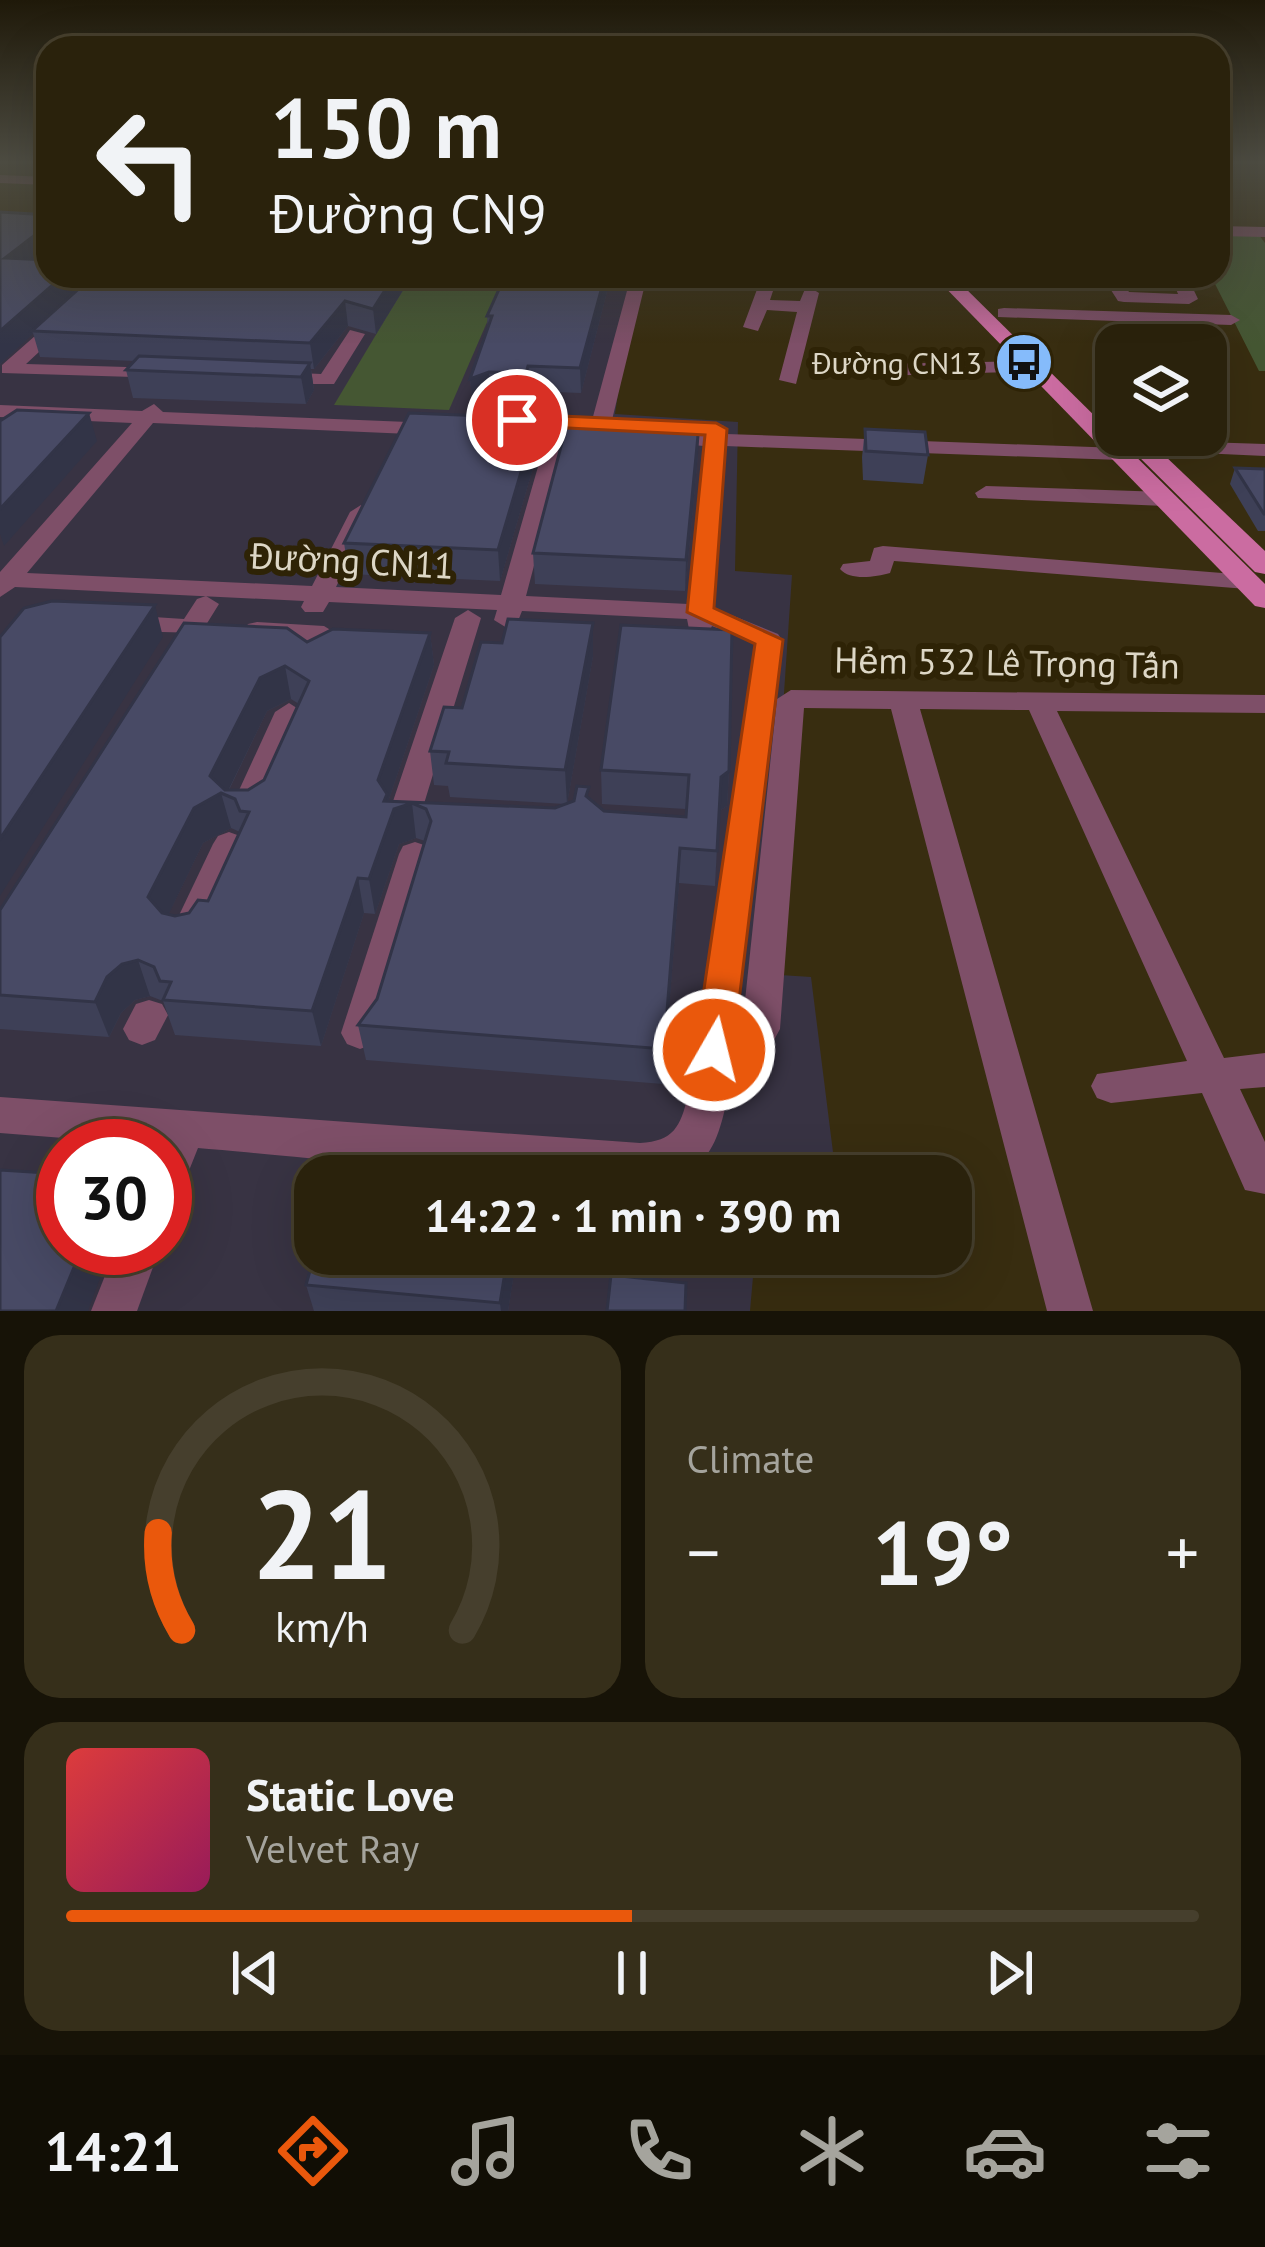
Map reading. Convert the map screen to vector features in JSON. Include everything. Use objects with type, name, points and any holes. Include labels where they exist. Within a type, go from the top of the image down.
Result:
[{"type":"main road","points":[[955,288],[1034,367],[1095,416]]},
{"type":"main road","points":[[978,288],[1095,408]]},
{"type":"main road","points":[[1137,456],[1165,499],[1259,583]]},
{"type":"main road","points":[[1141,456],[1259,583]]},
{"type":"street","points":[[1230,230],[1261,227]]},
{"type":"street","points":[[100,288],[9,369],[174,375]]},
{"type":"street","points":[[601,424],[636,288]]},
{"type":"street","points":[[752,327],[766,288]]},
{"type":"street","points":[[1118,288],[1124,297],[1189,298],[1184,288]]},
{"type":"street","points":[[760,304],[810,298],[789,380]]},
{"type":"street","points":[[1011,320],[1231,320]]},
{"type":"street","points":[[1011,320],[1095,327]]},
{"type":"street","points":[[261,378],[327,380],[356,334]]},
{"type":"street","points":[[878,370],[1034,367]]},
{"type":"street","points":[[80,403],[108,373]]},
{"type":"street","points":[[0,400],[80,403],[398,438],[453,426]]},
{"type":"street","points":[[0,411],[24,421],[152,412],[453,426],[623,430],[601,424],[560,428],[490,419]]},
{"type":"street","points":[[2,586],[152,412]]},
{"type":"street","points":[[509,612],[560,428]]},
{"type":"street","points":[[646,431],[1095,442]]},
{"type":"street","points":[[192,1129],[640,1162],[668,1162],[688,1150],[700,1130],[708,1096],[769,640],[713,623],[717,435]]},
{"type":"street","points":[[1227,448],[1265,450]]},
{"type":"street","points":[[1227,454],[1265,459]]},
{"type":"street","points":[[89,622],[199,615],[323,630],[374,486]]},
{"type":"street","points":[[986,493],[1165,499]]},
{"type":"street","points":[[852,569],[881,568],[884,553],[1259,583]]},
{"type":"street","name":"Đường CN11","points":[[2,586],[199,615]]},
{"type":"street","name":"Đường CN11","points":[[2,586],[323,630],[509,612]]},
{"type":"street","name":"Đường CN11","points":[[323,630],[509,612],[713,623]]},
{"type":"street","points":[[174,656],[199,615]]},
{"type":"street","points":[[360,1033],[427,832],[404,816],[468,618]]},
{"type":"street","points":[[422,652],[456,654]]},
{"type":"street","name":"Hẻm 532 Lê Trọng Tấn","points":[[761,1029],[791,699],[1265,704]]},
{"type":"street","points":[[903,700],[1070,1311]]},
{"type":"street","points":[[1038,700],[1263,1176]]},
{"type":"street","points":[[244,812],[289,712]]},
{"type":"street","points":[[187,934],[229,844]]},
{"type":"street","points":[[1111,1086],[1265,1070]]},
{"type":"street","points":[[0,1115],[57,1119]]},
{"type":"street","points":[[114,1311],[128,1275]]},
{"type":"shaded area","points":[[0,225],[36,226],[36,288],[633,288],[615,414],[738,422],[735,571],[792,575],[765,974],[811,977],[833,1155],[294,1155],[294,1275],[753,1275],[750,1311],[0,1311]]},
{"type":"green space","points":[[1230,234],[1259,235],[1265,243],[1265,371],[1259,371],[1217,288],[1230,288]]},
{"type":"green space","points":[[404,288],[502,288],[449,410],[334,405]]},
{"type":"building","points":[[0,222],[36,222],[36,234],[5,258],[36,259],[36,288],[49,288],[0,331]]},
{"type":"building","points":[[80,288],[386,288],[373,309],[345,301],[310,343],[32,331]]},
{"type":"building","points":[[500,288],[602,288],[580,368],[528,366],[526,373],[489,372],[470,379],[492,316],[487,316]]},
{"type":"building","points":[[139,356],[310,363],[301,377],[126,370]]},
{"type":"building","points":[[17,410],[89,413],[0,509],[0,421]]},
{"type":"building","points":[[409,413],[537,418],[498,550],[344,543]]},
{"type":"building","points":[[568,420],[699,425],[686,560],[533,553]]},
{"type":"building","points":[[865,429],[925,432],[928,455],[866,451]]},
{"type":"building","points":[[1235,468],[1265,469],[1265,514],[1264,514]]},
{"type":"building","points":[[52,601],[155,605],[0,839],[0,637],[24,608]]},
{"type":"building","points":[[508,619],[593,623],[565,770],[446,763],[449,752],[430,751],[444,707],[462,708],[481,642],[502,643]]},
{"type":"building","points":[[184,623],[287,628],[307,642],[333,629],[430,633],[378,780],[387,794],[384,801],[555,808],[574,801],[577,786],[589,787],[586,796],[604,811],[686,817],[689,775],[601,770],[621,625],[732,630],[729,771],[721,777],[717,851],[680,848],[664,1049],[358,1025],[377,999],[431,821],[426,809],[412,803],[394,809],[369,879],[358,878],[312,1011],[163,1000],[171,982],[160,981],[154,967],[138,960],[122,964],[107,977],[95,1002],[0,995],[0,910]],"holes":[[[285,666],[309,681],[264,780],[248,790],[225,790],[210,776],[260,678]],[[221,793],[235,799],[240,811],[249,812],[208,901],[198,900],[189,913],[162,913],[148,897],[194,808]]]},
{"type":"building","points":[[0,1170],[36,1172],[36,1275],[71,1275],[56,1311],[0,1311]]},
{"type":"building","points":[[309,1275],[505,1275],[500,1303],[306,1285]]},
{"type":"building","points":[[611,1275],[686,1283],[685,1311],[607,1311]]},
{"type":"place","name":"Đường CN13","points":[[1024,362]]},
{"type":"route","points":[[517,420],[716,429],[700,612],[769,640],[714,1050]]}]
